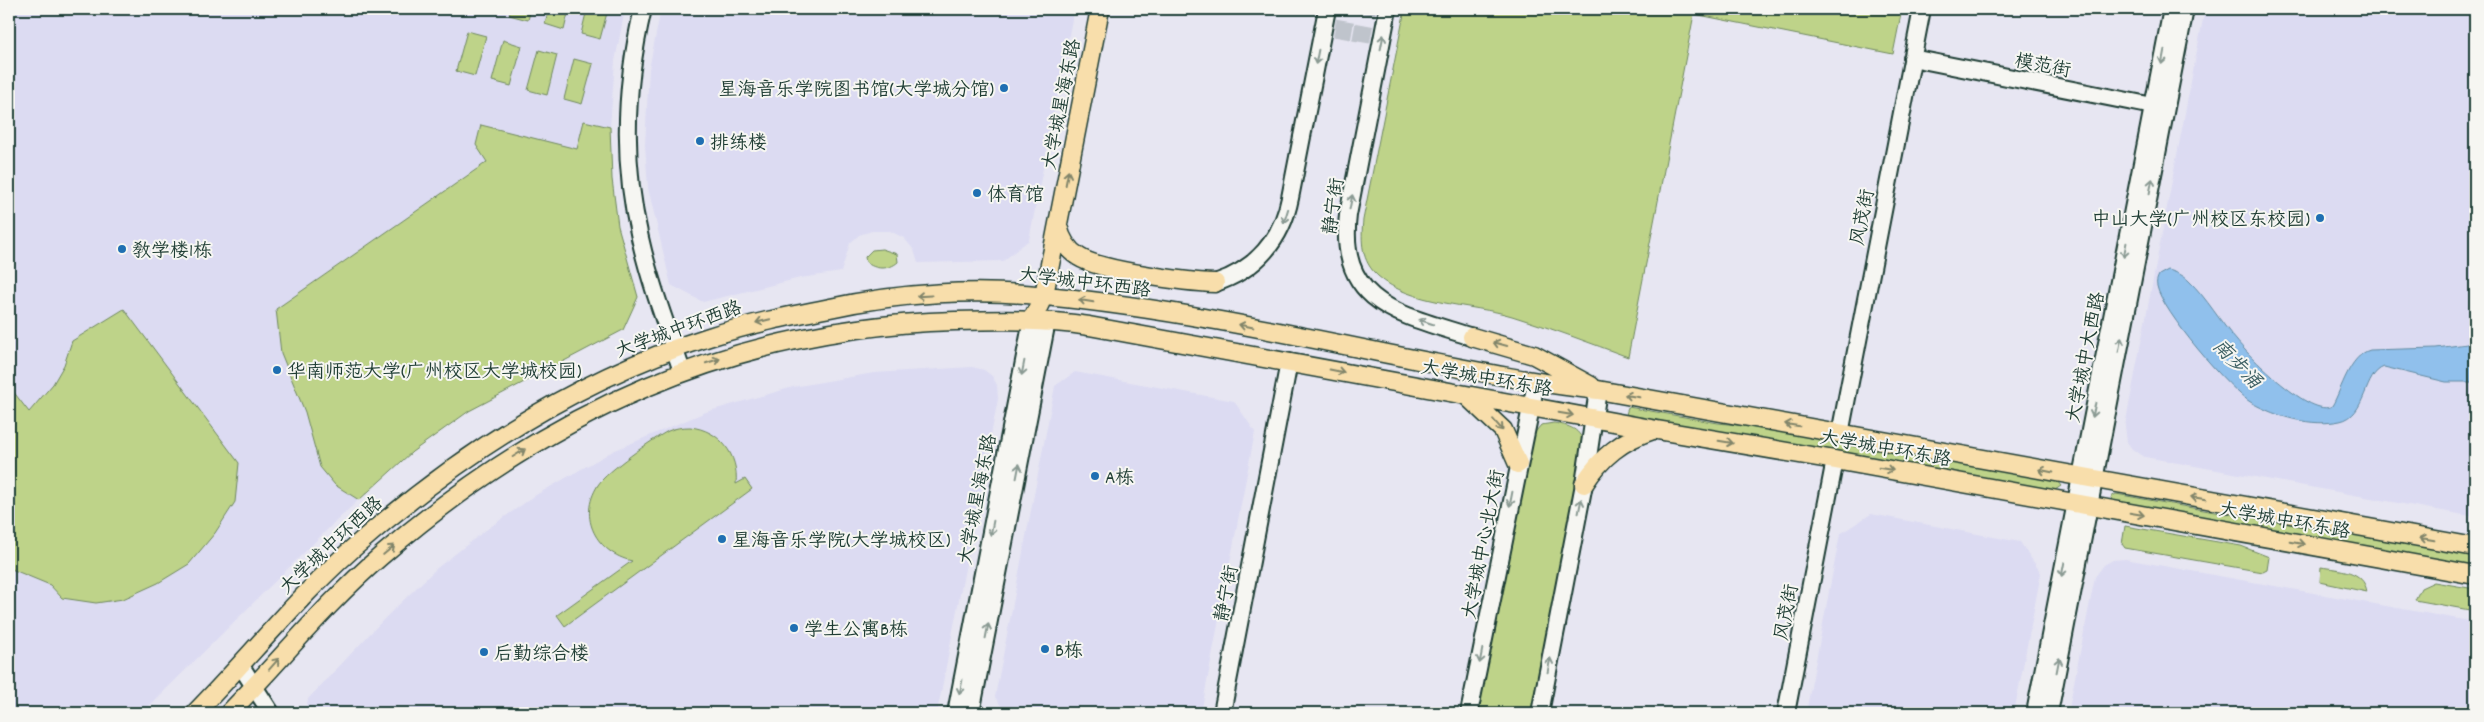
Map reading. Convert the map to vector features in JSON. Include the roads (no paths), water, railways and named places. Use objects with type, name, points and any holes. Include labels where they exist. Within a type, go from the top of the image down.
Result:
[{"type":"main road","points":[[644,9],[635,47],[629,92],[628,137],[630,179],[640,238],[682,372]]},
{"type":"main road","name":"大学城星海东路","points":[[971,713],[1039,321],[1100,9]]},
{"type":"main road","points":[[1058,226],[1060,234],[1069,250],[1093,264],[1191,281],[1215,283],[1228,278],[1256,260],[1272,243],[1283,225],[1327,9]]},
{"type":"main road","name":"静宁街","points":[[1388,9],[1348,215],[1346,233],[1350,262],[1362,284],[1382,304],[1403,314],[1472,337]]},
{"type":"main road","name":"风茂街","points":[[1840,434],[1922,9]]},
{"type":"main road","name":"大学城中大西路","points":[[2160,107],[2172,9]]},
{"type":"main road","name":"大学城中大西路","points":[[2048,713],[2087,478],[2160,107],[2185,9]]},
{"type":"main road","name":"模范街","points":[[1912,58],[2160,107]]},
{"type":"main road","name":"大学城中环西路","points":[[196,713],[312,588],[399,509],[474,454],[594,383],[675,349],[756,323],[855,302],[964,294],[1044,295],[1184,315],[1294,335]]},
{"type":"main road","points":[[229,713],[329,605],[414,528],[488,474],[556,431],[606,404],[682,372],[762,346],[842,330],[918,322],[1039,321],[1289,362]]},
{"type":"main road","name":"大学城星海东路","points":[[956,713],[1039,321]]},
{"type":"main road","name":"大学城中环东路","points":[[1294,335],[1536,383],[1598,390],[2475,547]]},
{"type":"main road","points":[[1472,337],[1534,355],[1598,390],[1584,484],[1540,713]]},
{"type":"main road","name":"静宁街","points":[[1222,713],[1289,362]]},
{"type":"main road","name":"大学城中环东路","points":[[1289,362],[1657,430],[1835,460],[2475,575]]},
{"type":"main road","points":[[594,383],[600,389],[606,404]]},
{"type":"main road","name":"大学城中心北大街","points":[[1469,713],[1518,464],[1536,383]]},
{"type":"main road","points":[[1466,395],[1503,430],[1518,464]]},
{"type":"main road","points":[[1584,484],[1611,451],[1634,437],[1657,430]]},
{"type":"main road","name":"风茂街","points":[[1786,713],[1835,460]]},
{"type":"main road","name":"大学城中大西路","points":[[2035,713],[2082,504]]},
{"type":"main road","points":[[241,666],[271,713]]},
{"type":"water","name":"南步涌","points":[[2168,270],[2182,275],[2196,288],[2237,341],[2267,372],[2311,404],[2323,408],[2332,406],[2351,366],[2363,353],[2370,350],[2436,348],[2475,343],[2475,382],[2446,382],[2384,367],[2377,371],[2372,378],[2360,404],[2349,418],[2329,423],[2318,423],[2295,420],[2272,413],[2252,403],[2228,383],[2170,313],[2157,286],[2159,275]]},
{"type":"tunnel","points":[[1342,38],[1347,9]]},
{"type":"tunnel","points":[[1361,42],[1367,9]]},
{"type":"place","name":"星海音乐学院图书馆(大学城分馆)","points":[[1004,88]]},
{"type":"place","name":"排练楼","points":[[700,141]]},
{"type":"place","name":"体育馆","points":[[977,193]]},
{"type":"place","name":"中山大学(广州校区东校园)","points":[[2320,218]]},
{"type":"place","name":"教学楼1栋","points":[[122,249]]},
{"type":"place","name":"华南师范大学(广州校区大学城校园)","points":[[277,370]]},
{"type":"place","name":"A栋","points":[[1095,476]]},
{"type":"place","name":"星海音乐学院(大学城校区)","points":[[722,539]]},
{"type":"place","name":"学生公寓B栋","points":[[794,628]]},
{"type":"place","name":"B栋","points":[[1045,649]]},
{"type":"place","name":"后勤综合楼","points":[[484,652]]}]
